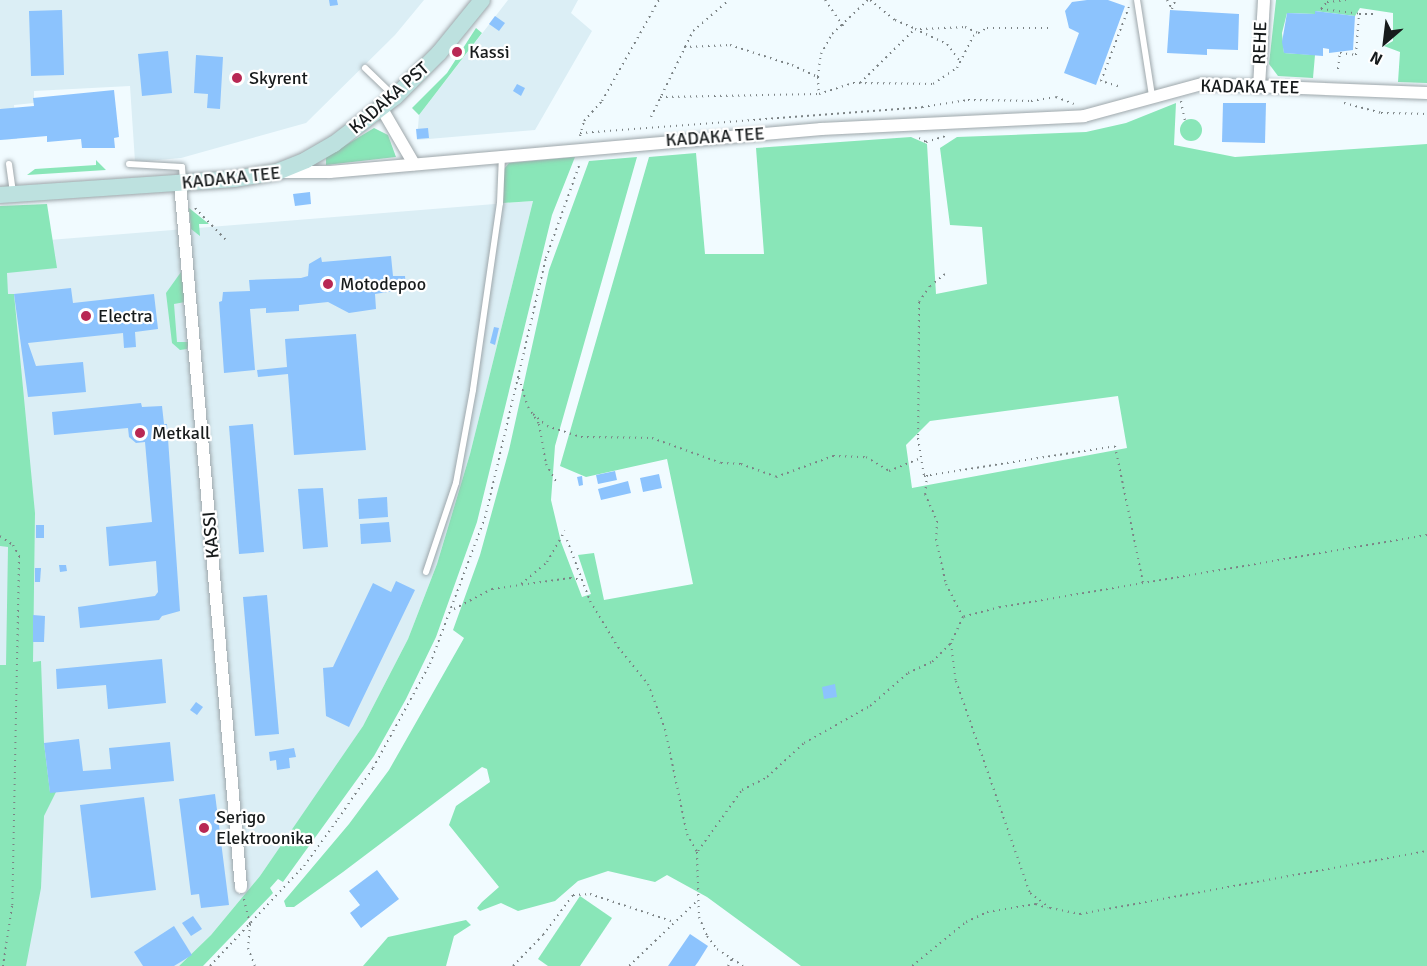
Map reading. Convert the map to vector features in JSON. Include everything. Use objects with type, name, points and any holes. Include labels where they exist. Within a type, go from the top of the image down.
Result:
[{"type":"main road","name":"KADAKA PST","points":[[277,172],[334,144],[382,109],[439,53],[482,0]]},
{"type":"main road","name":"KADAKA TEE","points":[[6,194],[182,183],[277,172]]},
{"type":"street","name":"REHE","points":[[1259,87],[1264,0]]},
{"type":"street","name":"KADAKA TEE","points":[[277,172],[330,172],[502,155],[931,121],[1084,116],[1202,84],[1427,93]]},
{"type":"street","points":[[382,109],[414,164]]},
{"type":"street","name":"KASSI","points":[[182,183],[241,886]]},
{"type":"lane","points":[[1137,0],[1152,96]]},
{"type":"lane","points":[[365,68],[395,97]]},
{"type":"lane","points":[[426,572],[456,483],[471,402],[500,203],[502,155]]},
{"type":"lane","points":[[6,194],[9,164]]},
{"type":"lane","points":[[129,164],[182,166],[182,183]]},
{"type":"path","points":[[602,101],[659,0]]},
{"type":"path","points":[[651,117],[693,31],[729,0]]},
{"type":"path","points":[[825,0],[843,26]]},
{"type":"path","points":[[819,94],[818,77],[821,54],[832,34],[869,0],[895,20],[934,35],[960,61]]},
{"type":"path","points":[[1167,0],[1172,9],[1175,1]]},
{"type":"path","points":[[1346,0],[1327,2],[1321,9],[1377,14]]},
{"type":"path","points":[[1118,86],[1101,81],[1130,5]]},
{"type":"path","points":[[1338,69],[1340,53],[1356,55],[1359,14]]},
{"type":"path","points":[[860,83],[915,29],[965,27],[978,33]]},
{"type":"path","points":[[660,97],[819,94],[860,83],[933,84],[960,61],[978,33],[987,28],[1053,28]]},
{"type":"path","points":[[684,47],[730,45],[818,77]]},
{"type":"path","points":[[580,133],[910,108],[975,100],[1031,101],[1056,97],[1077,106]]},
{"type":"path","points":[[1181,98],[1185,123]]},
{"type":"path","points":[[210,966],[304,866],[372,768],[424,675],[454,609],[485,518],[546,258],[574,178]]},
{"type":"path","points":[[190,202],[228,242]]},
{"type":"path","points":[[945,274],[930,286],[919,302],[918,438],[924,476],[1116,446],[1143,582]]},
{"type":"path","points":[[518,376],[539,424],[546,464],[556,481]]},
{"type":"path","points":[[533,414],[547,426],[581,437],[652,438],[721,463],[741,464],[776,477],[832,456],[866,457],[889,471],[921,458]]},
{"type":"path","points":[[927,475],[925,494],[937,521],[936,539],[946,584],[963,617]]},
{"type":"path","points":[[518,585],[547,562],[565,531]]},
{"type":"path","points":[[0,536],[13,545],[19,556],[12,906],[3,966]]},
{"type":"path","points":[[963,617],[1143,582],[1427,536]]},
{"type":"path","points":[[567,540],[590,601],[618,647],[648,684],[665,729],[687,834],[697,852],[699,917],[707,936],[743,966]]},
{"type":"path","points":[[454,609],[492,590],[518,585],[582,580]]},
{"type":"path","points":[[697,852],[742,790],[766,777],[804,743],[870,706],[908,673],[932,662],[951,643],[963,617]]},
{"type":"path","points":[[951,643],[956,681],[1026,883],[1030,893],[1050,908]]},
{"type":"path","points":[[912,966],[966,922],[987,912],[1036,904],[1080,914],[1427,851]]},
{"type":"path","points":[[241,886],[250,924],[248,948],[255,966]]},
{"type":"path","points":[[513,966],[543,935],[573,895],[590,894],[674,922]]},
{"type":"path","points":[[629,966],[699,899]]},
{"type":"path","points":[[728,966],[732,959]]},
{"type":"shaded area","points":[[0,0],[424,0],[395,35],[306,123],[181,158],[135,162],[130,86],[34,91],[34,103],[14,105],[17,139],[0,140]]},
{"type":"shaded area","points":[[508,0],[578,0],[571,13],[592,31],[535,130],[417,140],[419,115]]},
{"type":"shaded area","points":[[533,201],[470,454],[437,564],[408,639],[363,726],[334,770],[260,876],[211,935],[179,966],[0,966],[0,244]]},
{"type":"green space","points":[[1276,0],[1427,0],[1427,83],[1398,82],[1400,52],[1384,46],[1393,41],[1393,13],[1360,8],[1355,16],[1315,11],[1315,14],[1287,13],[1282,33],[1284,53],[1315,55],[1313,78],[1278,76],[1269,64]]},
{"type":"green space","points":[[476,28],[482,33],[419,115],[412,108],[447,73]]},
{"type":"green space","points":[[1176,103],[1174,145],[1235,157],[1427,144],[1427,966],[801,966],[707,897],[667,875],[655,882],[608,871],[578,881],[555,901],[518,911],[501,903],[480,911],[477,908],[499,887],[449,825],[456,806],[490,782],[487,769],[482,767],[294,907],[286,907],[284,901],[349,824],[389,770],[464,638],[453,630],[480,555],[509,450],[549,270],[589,161],[637,157],[555,446],[551,500],[561,542],[582,597],[591,594],[578,555],[594,553],[604,600],[693,584],[667,459],[586,477],[560,466],[649,157],[696,153],[705,254],[764,254],[756,148],[911,137],[927,144],[936,294],[987,284],[982,227],[950,225],[940,148],[957,137],[1086,132],[1126,123]],"holes":[[[1118,396],[1127,448],[912,488],[906,445],[930,421]]]},
{"type":"green space","points":[[1191,119],[1199,122],[1202,130],[1199,138],[1191,141],[1183,138],[1180,130],[1183,122]]},
{"type":"green space","points":[[374,128],[388,135],[396,157],[326,165],[326,157]]},
{"type":"green space","points":[[575,157],[552,215],[477,522],[436,637],[406,699],[374,756],[283,882],[278,879],[270,888],[273,893],[203,966],[179,966],[211,935],[260,876],[363,726],[408,639],[437,564],[470,454],[533,201],[503,203],[504,169],[509,163]]},
{"type":"green space","points":[[96,160],[106,170],[27,175],[35,169],[96,165]]},
{"type":"green space","points":[[47,204],[57,268],[7,273],[8,294],[14,294],[35,513],[33,662],[41,661],[44,743],[50,792],[56,792],[44,816],[41,888],[26,966],[0,966],[0,665],[6,665],[8,547],[0,546],[0,206]]},
{"type":"green space","points":[[189,208],[209,224],[199,224],[200,236],[191,229]]},
{"type":"green space","points":[[181,272],[185,302],[174,304],[177,342],[189,342],[187,349],[180,350],[172,343],[166,293]]},
{"type":"green space","points":[[580,896],[612,918],[580,966],[548,966],[538,959]]},
{"type":"green space","points":[[466,920],[471,925],[454,936],[446,966],[363,966],[388,937]]},
{"type":"building","points":[[329,0],[337,0],[338,5],[330,6]]},
{"type":"building","points":[[1108,0],[1125,6],[1096,85],[1064,73],[1079,33],[1069,28],[1065,11],[1072,2]]},
{"type":"building","points":[[62,10],[64,75],[31,76],[29,11]]},
{"type":"building","points":[[1170,10],[1239,14],[1238,50],[1207,49],[1207,55],[1167,53]]},
{"type":"building","points":[[1315,11],[1355,16],[1353,50],[1329,53],[1329,49],[1323,48],[1323,56],[1284,53],[1282,42],[1287,13],[1315,14]]},
{"type":"building","points":[[495,16],[505,23],[499,31],[489,24]]},
{"type":"building","points":[[168,51],[172,93],[142,96],[138,54]]},
{"type":"building","points":[[196,55],[223,57],[220,109],[207,108],[208,94],[194,93]]},
{"type":"building","name":"Skyrent","points":[[234,71],[242,72],[241,85],[233,85]]},
{"type":"building","points":[[517,84],[525,88],[521,96],[513,91]]},
{"type":"building","points":[[114,90],[119,137],[114,138],[115,148],[82,148],[81,139],[47,142],[47,136],[0,140],[0,109],[34,106],[33,98]]},
{"type":"building","points":[[1223,103],[1266,103],[1265,143],[1222,142]]},
{"type":"building","points":[[428,128],[429,138],[417,139],[416,129]]},
{"type":"building","points":[[310,192],[311,204],[295,206],[293,194]]},
{"type":"building","name":"Motodepoo","points":[[391,256],[393,276],[405,276],[406,289],[375,294],[376,309],[349,313],[328,302],[299,305],[299,311],[266,313],[266,308],[250,309],[255,370],[224,373],[219,302],[222,301],[223,292],[250,291],[249,280],[308,276],[309,264],[321,257],[322,262]]},
{"type":"building","points":[[71,288],[73,303],[154,294],[158,329],[135,332],[136,347],[124,348],[123,333],[28,343],[36,366],[83,362],[86,392],[28,397],[14,294]]},
{"type":"building","points":[[494,327],[499,328],[495,345],[490,343]]},
{"type":"building","points":[[356,334],[366,450],[294,455],[288,374],[258,377],[257,370],[287,367],[285,339]]},
{"type":"building","points":[[141,403],[142,407],[162,406],[164,424],[167,424],[180,611],[162,616],[159,620],[80,628],[78,607],[155,596],[158,592],[156,561],[109,566],[106,527],[152,522],[145,442],[136,443],[129,437],[128,428],[54,435],[52,412]]},
{"type":"building","points":[[253,424],[264,552],[239,554],[229,426]]},
{"type":"building","points":[[615,471],[617,480],[598,484],[596,475]]},
{"type":"building","points":[[659,474],[662,488],[643,492],[640,478]]},
{"type":"building","points":[[582,476],[583,485],[579,486],[577,477]]},
{"type":"building","points":[[628,481],[631,493],[601,500],[598,489]]},
{"type":"building","points":[[323,488],[328,547],[303,549],[298,489]]},
{"type":"building","points":[[387,497],[388,517],[359,519],[358,499]]},
{"type":"building","points":[[389,522],[391,542],[361,544],[360,524]]},
{"type":"building","points":[[36,525],[44,525],[44,538],[36,538]]},
{"type":"building","points":[[59,565],[66,565],[67,571],[60,572]]},
{"type":"building","points":[[35,568],[41,568],[40,582],[35,582]]},
{"type":"building","points":[[396,581],[415,590],[349,727],[326,716],[323,668],[333,667],[373,583],[391,592]]},
{"type":"building","points":[[267,595],[279,734],[255,736],[243,597]]},
{"type":"building","points":[[33,615],[45,616],[44,642],[33,642]]},
{"type":"building","points":[[162,659],[166,703],[108,709],[106,685],[57,689],[56,669]]},
{"type":"building","points":[[835,684],[837,697],[824,699],[822,687]]},
{"type":"building","points":[[196,702],[203,707],[197,715],[190,710]]},
{"type":"building","points":[[79,739],[83,771],[111,769],[109,748],[170,742],[174,781],[50,793],[44,743]]},
{"type":"building","points":[[294,748],[296,757],[289,758],[290,768],[277,770],[276,760],[270,761],[269,752]]},
{"type":"building","points":[[215,794],[229,905],[201,908],[199,894],[191,895],[179,799]]},
{"type":"building","points":[[144,797],[156,890],[91,898],[80,805]]},
{"type":"building","points":[[377,870],[399,899],[361,928],[350,913],[360,905],[349,891]]},
{"type":"building","points":[[193,916],[202,929],[191,936],[182,923]]},
{"type":"building","points":[[174,926],[192,955],[174,966],[143,966],[134,952]]},
{"type":"building","points":[[690,934],[708,946],[698,962],[695,966],[668,966]]},
{"type":"place","name":"Kassi","points":[[457,52]]},
{"type":"place","name":"Skyrent","points":[[237,78]]},
{"type":"place","name":"Motodepoo","points":[[328,284]]},
{"type":"place","name":"Electra","points":[[86,316]]},
{"type":"place","name":"Metkall","points":[[140,433]]},
{"type":"place","name":"Serigo Elektroonika","points":[[204,828]]}]
